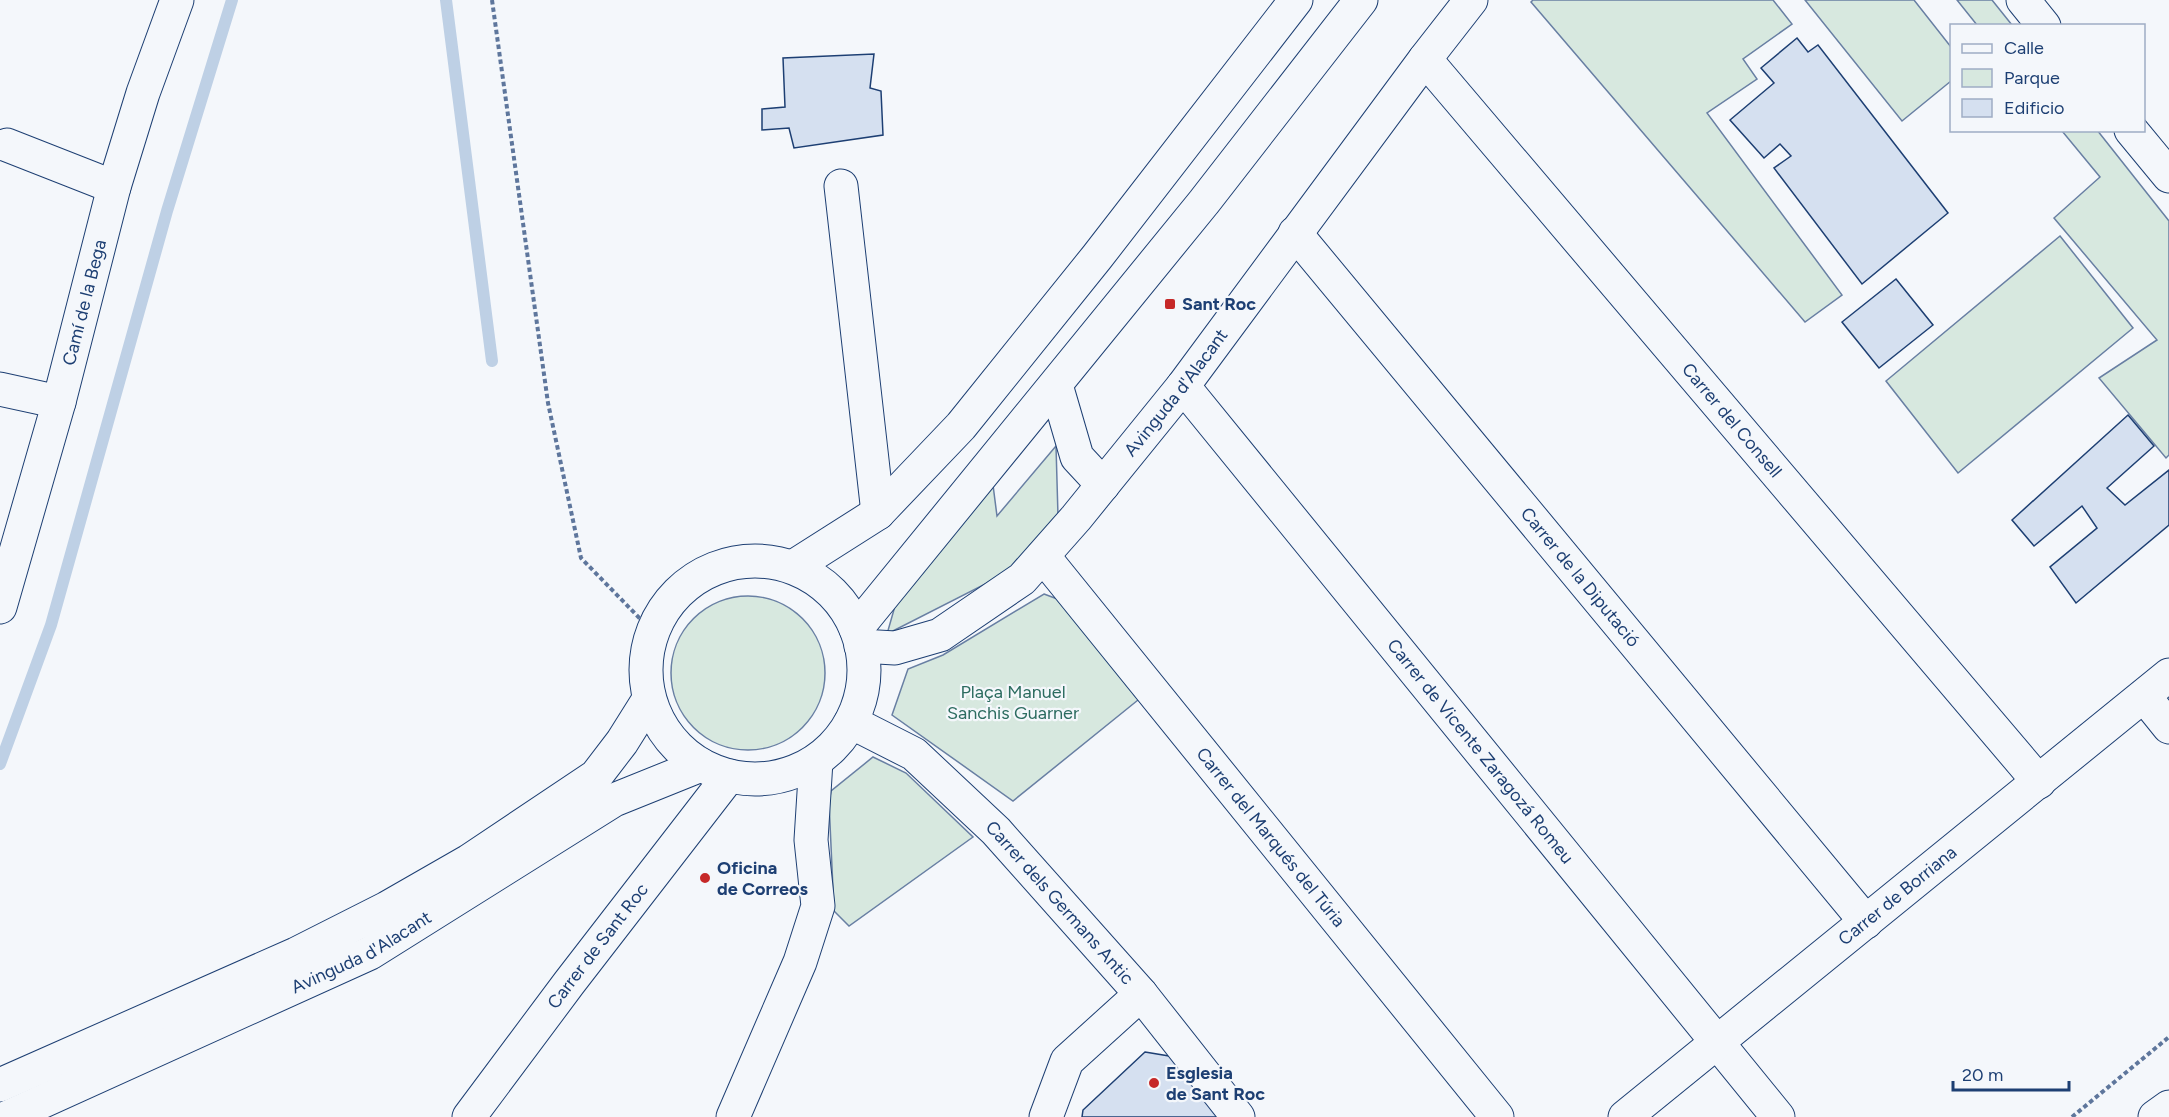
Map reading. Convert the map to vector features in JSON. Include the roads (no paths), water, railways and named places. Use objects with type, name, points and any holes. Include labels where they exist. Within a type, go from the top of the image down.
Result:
[{"type":"street","name":"Camí de la Bega","points":[[0,608],[59,402],[114,187],[142,93],[177,0]]},
{"type":"street","points":[[793,567],[878,513],[961,426],[1097,257],[1296,0]]},
{"type":"street","points":[[859,637],[1361,0]]},
{"type":"street","name":"Avinguda d'Alacant","points":[[859,637],[895,648],[940,634],[1022,579],[1103,485],[1183,386],[1425,59],[1472,0]]},
{"type":"street","points":[[2024,0],[2042,24]]},
{"type":"street","name":"Carrer del Consell","points":[[1425,59],[2039,782]]},
{"type":"street","points":[[2133,132],[2169,176]]},
{"type":"street","points":[[7,145],[114,187]]},
{"type":"street","points":[[841,186],[878,513]]},
{"type":"street","name":"Carrer de la Diputació","points":[[1295,233],[1866,922]]},
{"type":"street","points":[[1056,385],[1077,457],[1103,485]]},
{"type":"street","name":"Carrer de Vicente Zaragozá Romeu","points":[[1183,386],[1778,1117]]},
{"type":"street","points":[[0,389],[59,402]]},
{"type":"street","name":"Carrer del Marqués del Túria","points":[[1043,556],[1497,1117]]},
{"type":"street","points":[[759,560],[793,567],[819,581],[841,602],[859,637],[864,672],[861,698],[851,722],[836,743],[816,761],[789,774],[759,779],[715,771],[678,748],[660,726],[649,699],[645,665],[652,631],[668,602],[694,578],[725,564],[759,560]]},
{"type":"street","name":"Carrer de Borriana","points":[[1625,1117],[2169,675]]},
{"type":"street","points":[[2144,696],[2169,727]]},
{"type":"street","name":"Avinguda d'Alacant","points":[[0,1085],[296,954],[387,908],[469,861],[596,776],[622,742],[649,699]]},
{"type":"street","name":"Carrer dels Germans Antic","points":[[851,722],[914,754],[996,831],[1141,994],[1238,1117]]},
{"type":"street","points":[[733,1117],[800,962],[818,906],[811,840],[816,761]]},
{"type":"street","name":"Avinguda d'Alacant","points":[[8,1117],[370,953],[614,800],[715,771]]},
{"type":"street","name":"Carrer de Sant Roc","points":[[469,1117],[576,973],[715,771]]},
{"type":"street","points":[[1046,1117],[1067,1061],[1141,994]]},
{"type":"street","points":[[2155,1117],[2169,1107]]},
{"type":"waterway","points":[[0,764],[51,625],[167,211],[232,0]]},
{"type":"waterway","points":[[446,0],[492,361]]},
{"type":"place","name":"Sant Roc","points":[[1170,304]]},
{"type":"place","name":"Oficina de Correos","points":[[705,878]]},
{"type":"place","name":"Esglesia de Sant Roc","points":[[1154,1083]]},
{"type":"park label","name":"Plaça Manuel Sanchis Guarner","points":[[1013,702]]}]
